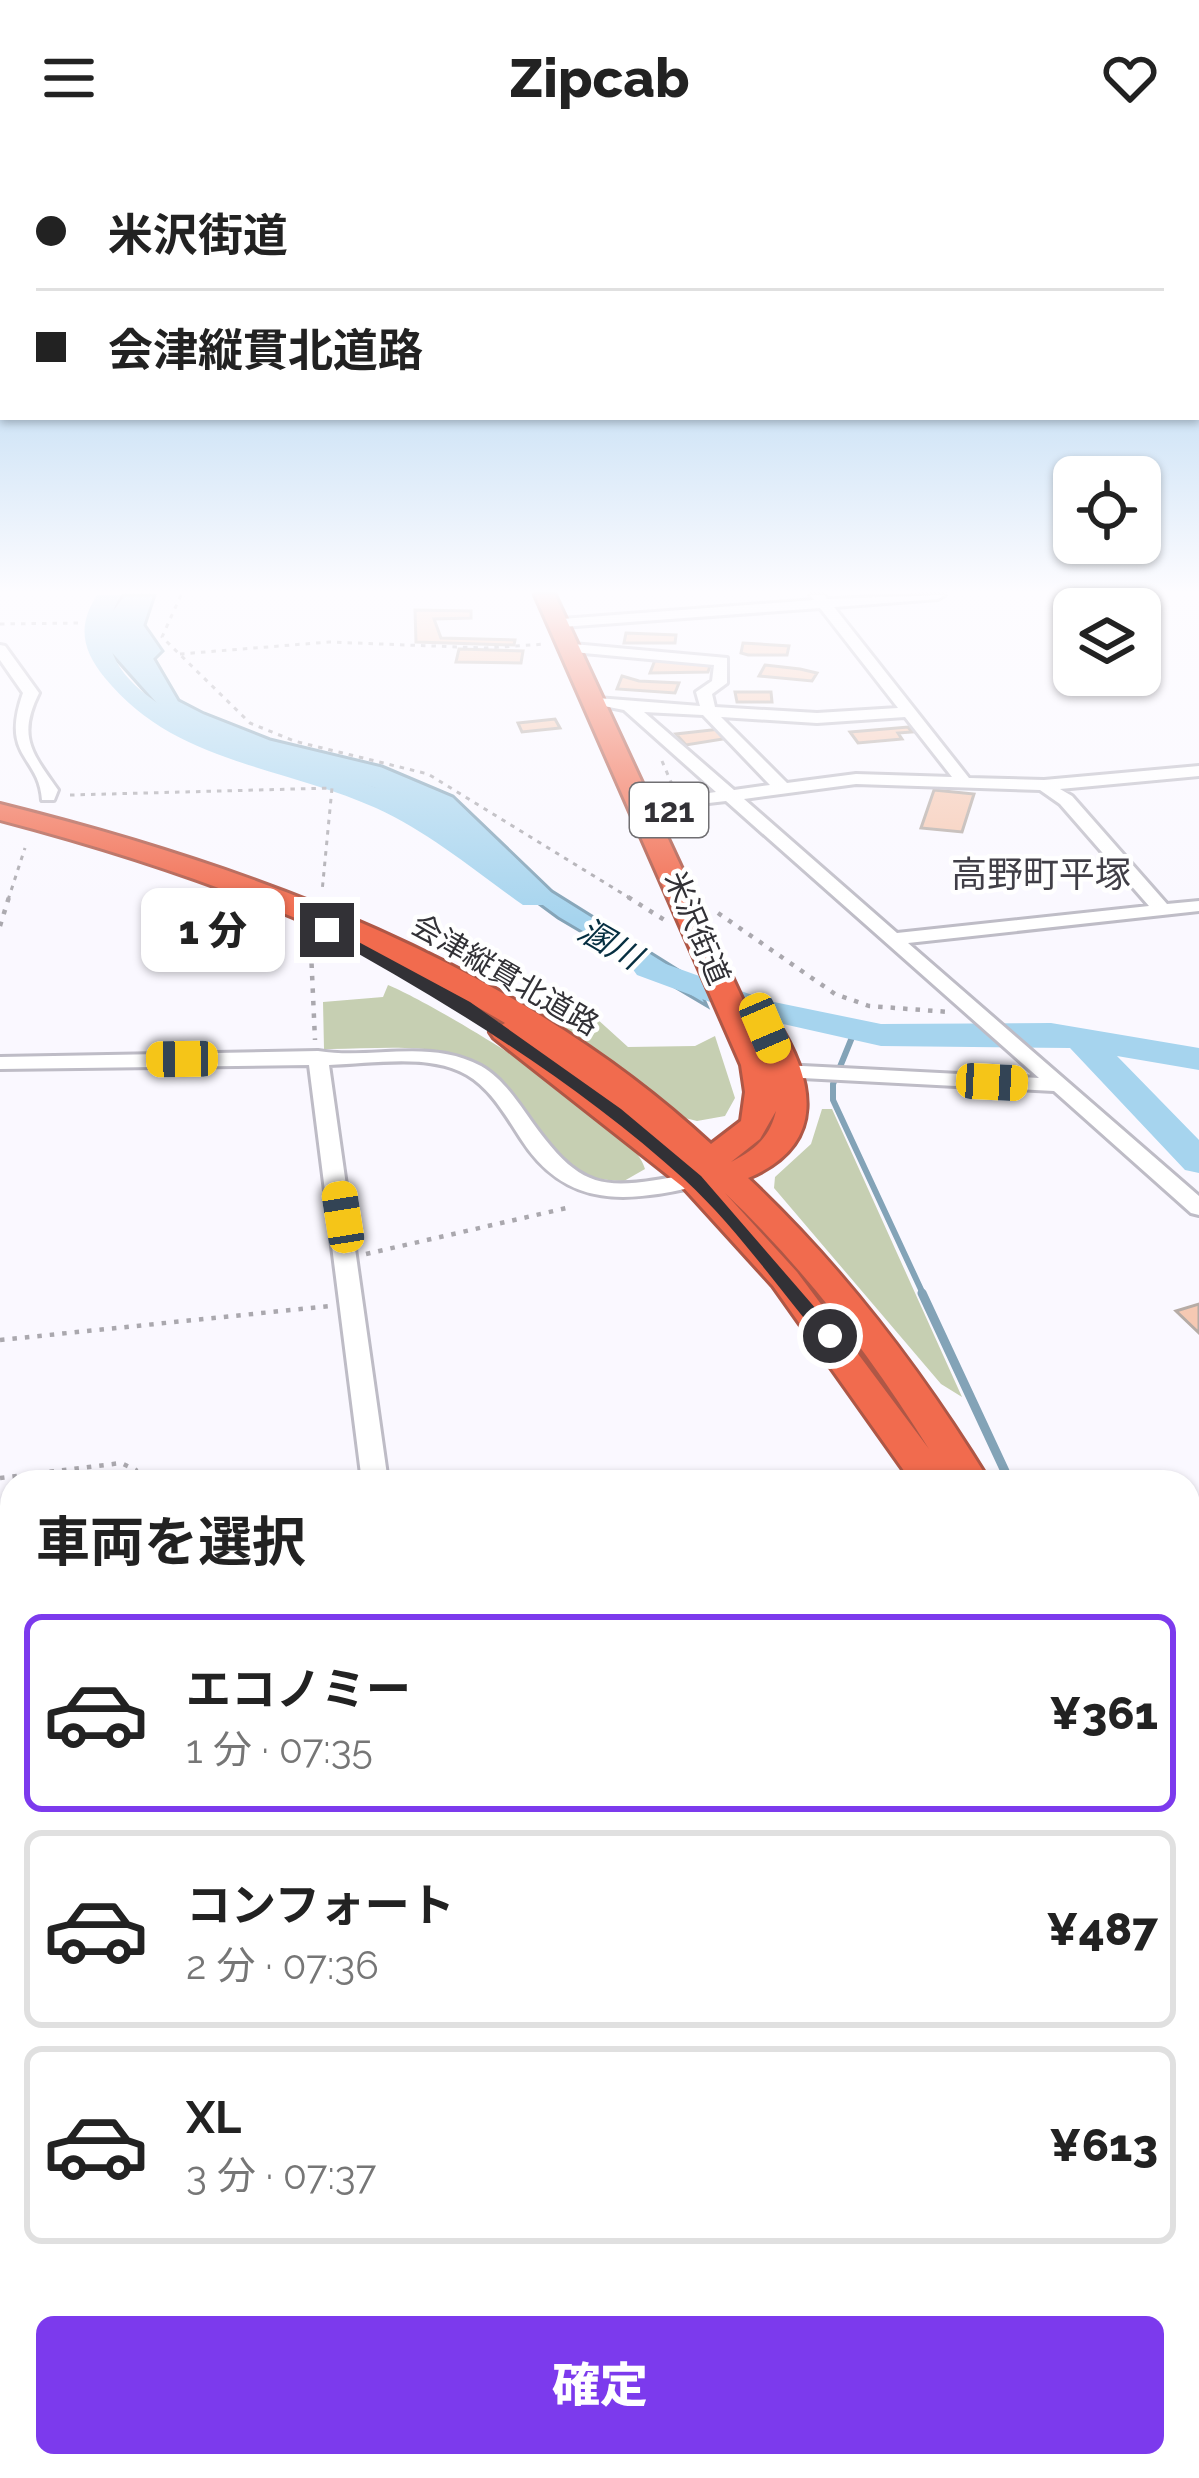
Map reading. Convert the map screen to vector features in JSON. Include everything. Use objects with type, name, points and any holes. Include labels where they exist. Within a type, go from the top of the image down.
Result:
[{"type":"highway","name":"米沢街道","points":[[612,705],[729,972],[774,1067],[792,1089],[791,1121],[767,1155],[696,1159]]},
{"type":"highway","name":"会津縦貫北道路","points":[[0,815],[178,869],[344,938],[499,1028],[696,1159]]},
{"type":"highway","points":[[696,1159],[924,1470]]},
{"type":"highway","points":[[696,1159],[788,1235],[901,1372],[962,1470]]},
{"type":"street","points":[[25,703],[17,718],[21,749],[50,790],[48,796]]},
{"type":"street","points":[[707,703],[709,713],[783,789]]},
{"type":"street","points":[[902,703],[964,782]]},
{"type":"street","points":[[612,705],[817,718],[909,712]]},
{"type":"street","points":[[612,705],[729,799],[1199,1208]]},
{"type":"street","points":[[656,806],[910,778],[1045,785],[1199,772]]},
{"type":"street","points":[[910,778],[930,787],[984,793]]},
{"type":"street","points":[[1045,785],[1066,800],[1163,910]]},
{"type":"street","points":[[889,939],[1199,906]]},
{"type":"street","points":[[0,1063],[416,1055],[469,1065],[497,1086],[544,1163],[590,1186],[635,1191],[696,1159]]},
{"type":"street","points":[[317,1057],[349,1258],[374,1470]]},
{"type":"street","points":[[774,1067],[1055,1085]]},
{"type":"path","points":[[230,703],[250,723],[294,741],[428,774],[664,920],[707,920],[835,994],[888,1008],[974,1012]]},
{"type":"path","points":[[48,796],[332,788],[322,893]]},
{"type":"path","points":[[0,926],[26,848]]},
{"type":"path","points":[[311,950],[317,1057]]},
{"type":"path","points":[[349,1258],[571,1207]]},
{"type":"path","points":[[0,1340],[353,1304]]},
{"type":"path","points":[[65,1470],[121,1463],[136,1470]]},
{"type":"green space","points":[[388,985],[447,1015],[572,1096],[633,1149],[645,1169],[624,1181],[595,1178],[574,1169],[544,1140],[506,1085],[471,1060],[409,1048],[324,1049],[323,1002],[383,997]]},
{"type":"green space","points":[[575,999],[628,1047],[695,1046],[715,1036],[735,1098],[725,1116],[697,1121],[677,1116],[618,1067],[524,1005]]},
{"type":"green space","points":[[822,1109],[832,1109],[962,1397],[941,1384],[774,1188],[775,1177],[811,1144]]},
{"type":"water","points":[[155,703],[185,703],[270,739],[382,766],[453,796],[552,891],[696,981],[707,1006],[558,918],[402,803],[374,789],[202,738]]},
{"type":"building","points":[[555,719],[560,728],[522,732],[518,723]]},
{"type":"building","points":[[908,727],[912,732],[898,733],[902,739],[858,743],[850,732]]},
{"type":"building","points":[[720,729],[729,738],[686,745],[676,734]]},
{"type":"building","points":[[934,790],[974,794],[962,832],[921,828]]},
{"type":"building","points":[[1199,1304],[1199,1333],[1176,1311]]},
{"type":"waterway","name":"溷川","points":[[142,703],[202,741],[387,802],[534,898]]},
{"type":"waterway","name":"溷川","points":[[649,968],[760,1009],[881,1035],[1051,1034],[1081,1039]]},
{"type":"waterway","points":[[855,1030],[833,1084],[833,1100],[924,1296]]},
{"type":"waterway","points":[[1081,1039],[1199,1059]]},
{"type":"waterway","name":"溷川","points":[[1081,1039],[1199,1162]]},
{"type":"waterway","points":[[922,1293],[1004,1470]]},
{"type":"district","name":"高野町平塚","points":[[1041,874]]},
{"type":"route","points":[[327,930],[465,1005],[615,1113],[695,1180],[830,1336]]}]
